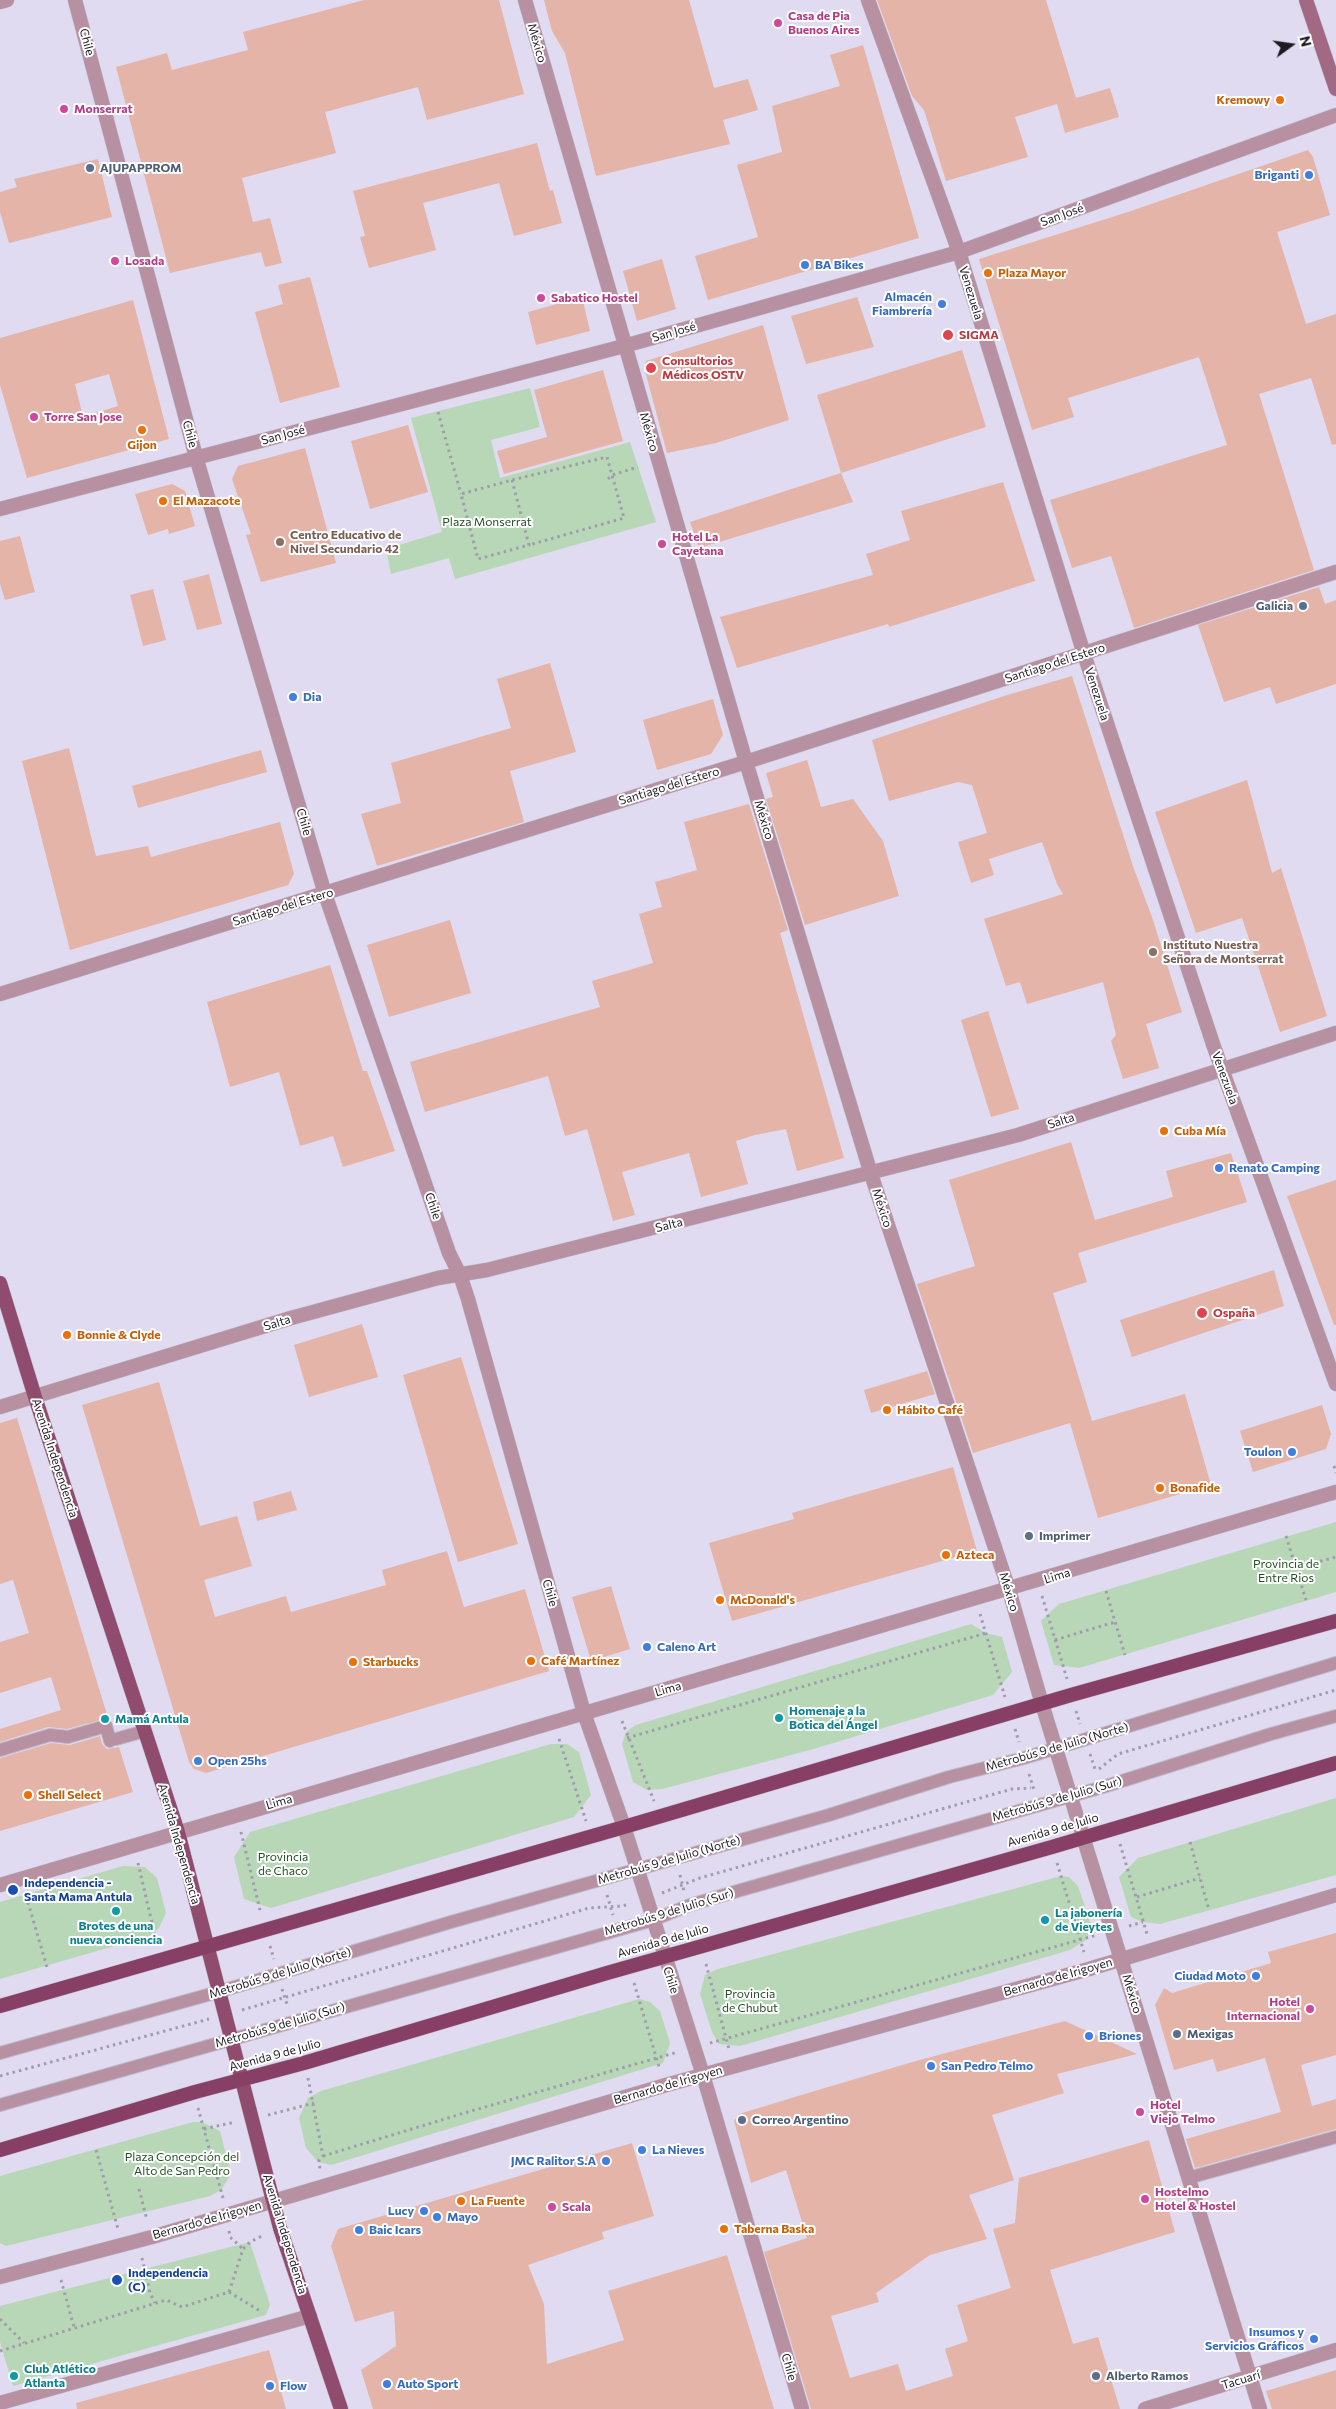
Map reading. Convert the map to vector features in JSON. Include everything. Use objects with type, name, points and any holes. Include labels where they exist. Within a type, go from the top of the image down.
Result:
[{"type":"highway","points":[[0,2006],[624,1827],[1071,1695],[1336,1621]]},
{"type":"highway","name":"Avenida 9 de Julio","points":[[0,2150],[304,2063],[664,1956],[1336,1763]]},
{"type":"main road","points":[[1306,0],[1336,89]]},
{"type":"main road","name":"Avenida Independencia","points":[[0,1283],[35,1397],[178,1832],[280,2228],[341,2409]]},
{"type":"street","points":[[0,2],[7,0]]},
{"type":"street","name":"Chile","points":[[75,0],[196,457],[325,894],[449,1253],[460,1275],[584,1712],[624,1827],[703,2075],[802,2409]]},
{"type":"street","name":"México","points":[[525,0],[746,762],[871,1174],[1009,1590],[1070,1796],[1260,2409]]},
{"type":"street","name":"Venezuela","points":[[868,0],[959,252],[1084,654],[1223,1070],[1336,1384]]},
{"type":"street","name":"San José","points":[[0,508],[624,346],[959,252],[1336,115]]},
{"type":"street","name":"Santiago del Estero","points":[[0,994],[746,762],[1336,572]]},
{"type":"street","name":"Salta","points":[[0,1407],[291,1318],[438,1278],[487,1270],[871,1174],[1018,1135],[1336,1033]]},
{"type":"street","name":"Lima","points":[[0,1885],[584,1712],[1037,1582],[1336,1492]]},
{"type":"street","name":"Bernardo de Irigoyen","points":[[0,2277],[152,2237],[666,2085],[1089,1969],[1336,1895]]},
{"type":"street","points":[[0,2403],[310,2316]]},
{"type":"street","name":"Tacuarí","points":[[1145,2409],[1336,2350]]},
{"type":"lane","name":"Metrobús 9 de Julio (Norte)","points":[[0,2053],[218,1992],[949,1777],[1056,1749],[1336,1663]]},
{"type":"lane","name":"Metrobús 9 de Julio (Sur)","points":[[0,2104],[617,1928],[653,1920],[690,1906],[1103,1787],[1271,1734],[1336,1716]]},
{"type":"lane","points":[[0,1750],[50,1735],[68,1737],[106,1726],[113,1740],[145,1731]]},
{"type":"lane","points":[[1188,2178],[1336,2137]]},
{"type":"path","points":[[438,411],[460,494],[478,559],[624,518],[607,457],[460,494]]},
{"type":"path","points":[[608,479],[612,475],[638,467]]},
{"type":"path","points":[[512,480],[529,545]]},
{"type":"path","points":[[1334,1466],[1336,1473]]},
{"type":"path","points":[[1286,1536],[1306,1600]]},
{"type":"path","points":[[1295,1568],[1336,1557]]},
{"type":"path","points":[[1037,1582],[1065,1666],[1071,1695],[1085,1740],[1103,1787]]},
{"type":"path","points":[[1106,1591],[1125,1655]]},
{"type":"path","points":[[975,1599],[1039,1805]]},
{"type":"path","points":[[1055,1640],[1116,1622]]},
{"type":"path","points":[[627,1738],[986,1633]]},
{"type":"path","points":[[0,2076],[285,1999],[337,1981],[589,1908],[622,1906],[682,1884],[1012,1789],[1033,1788],[1066,1781],[1096,1772],[1118,1754],[1336,1690]]},
{"type":"path","points":[[616,1704],[627,1738],[661,1816]]},
{"type":"path","points":[[553,1722],[591,1836]]},
{"type":"path","points":[[235,1815],[244,1842],[265,1930],[292,2022]]},
{"type":"path","points":[[1115,1828],[1137,1897],[1151,1950]]},
{"type":"path","points":[[1190,1842],[1209,1910]]},
{"type":"path","points":[[1052,1846],[1089,1969]]},
{"type":"path","points":[[675,1859],[690,1906]]},
{"type":"path","points":[[1137,1897],[1200,1878]]},
{"type":"path","points":[[602,1880],[617,1928]]},
{"type":"path","points":[[26,1894],[47,1968]]},
{"type":"path","points":[[323,2186],[319,2160],[323,2156],[655,2058],[1143,1922]]},
{"type":"path","points":[[701,1946],[732,2066]]},
{"type":"path","points":[[630,1966],[655,2058],[666,2085]]},
{"type":"path","points":[[304,2063],[323,2156]]},
{"type":"path","points":[[96,2150],[122,2244]]},
{"type":"path","points":[[139,2189],[152,2237]]},
{"type":"path","points":[[229,2292],[244,2250],[250,2242],[280,2228]]},
{"type":"path","points":[[138,2240],[150,2294],[155,2302]]},
{"type":"path","points":[[57,2262],[74,2327]]},
{"type":"path","points":[[0,2351],[155,2302],[166,2300],[182,2307],[229,2292],[266,2315],[270,2327]]},
{"type":"path","points":[[0,2319],[25,2344]]},
{"type":"green space","name":"Plaza Monserrat","points":[[530,388],[540,427],[491,440],[500,478],[630,442],[656,522],[455,579],[449,558],[391,574],[386,549],[442,532],[411,418]]},
{"type":"green space","name":"Provincia de Entre Rios","points":[[1336,1522],[1336,1592],[1079,1668],[1054,1665],[1041,1621],[1059,1604]]},
{"type":"green space","points":[[971,1624],[986,1633],[1002,1637],[1012,1672],[993,1695],[810,1750],[662,1789],[647,1790],[633,1782],[622,1744],[626,1732],[636,1725]]},
{"type":"green space","name":"Provincia de Chaco","points":[[551,1744],[567,1744],[579,1752],[591,1795],[574,1817],[271,1908],[244,1899],[234,1857],[250,1832]]},
{"type":"green space","points":[[1336,1798],[1336,1875],[1160,1924],[1143,1922],[1131,1917],[1119,1877],[1138,1858]]},
{"type":"green space","points":[[123,1866],[145,1867],[157,1878],[166,1913],[159,1928],[149,1936],[0,1979],[0,1902]]},
{"type":"green space","name":"Provincia de Chubut","points":[[1061,1876],[1069,1877],[1078,1886],[1092,1928],[1086,1940],[1070,1950],[740,2046],[719,2044],[712,2032],[700,1994],[705,1975],[718,1969]]},
{"type":"green space","points":[[639,1999],[650,2002],[660,2011],[670,2043],[663,2063],[331,2165],[318,2162],[306,2148],[299,2118],[308,2098],[321,2091]]},
{"type":"green space","name":"Plaza Concepción del Alto de San Pedro","points":[[193,2122],[202,2122],[220,2131],[231,2174],[221,2190],[210,2196],[6,2246],[0,2243],[0,2176]]},
{"type":"green space","points":[[250,2242],[270,2305],[266,2315],[13,2386],[0,2342],[0,2306]]},
{"type":"building","points":[[364,0],[499,0],[524,94],[427,120],[418,87],[325,112],[336,153],[242,178],[253,222],[270,218],[282,263],[265,267],[261,252],[170,273],[116,67],[167,53],[172,70],[248,50],[243,32]]},
{"type":"building","points":[[544,0],[689,0],[714,88],[748,79],[758,110],[723,120],[730,144],[596,176],[565,53],[552,31]]},
{"type":"building","points":[[877,0],[1046,0],[1076,98],[1110,88],[1119,117],[1065,133],[1057,104],[1015,117],[1028,157],[946,181],[924,110],[912,96]]},
{"type":"building","points":[[863,45],[919,238],[708,300],[695,256],[758,237],[737,165],[782,152],[772,106],[840,86],[830,55]]},
{"type":"building","points":[[537,143],[550,191],[553,190],[562,223],[514,236],[499,183],[423,203],[436,250],[369,268],[360,237],[365,236],[353,191]]},
{"type":"building","points":[[1308,150],[1313,157],[1330,215],[1277,232],[1306,324],[1336,314],[1336,444],[1332,445],[1311,378],[1259,394],[1314,570],[1134,628],[1111,556],[1072,568],[1050,500],[1227,445],[1199,357],[1068,398],[1074,417],[1032,430],[979,259],[1128,212]]},
{"type":"building","points":[[98,159],[112,217],[9,243],[0,212],[0,192],[17,187],[14,179]]},
{"type":"building","points":[[662,259],[676,309],[637,321],[623,271]]},
{"type":"building","points":[[310,277],[340,387],[280,403],[255,312],[283,304],[278,285]]},
{"type":"building","points":[[582,297],[590,331],[536,345],[528,312]]},
{"type":"building","points":[[857,297],[874,347],[806,364],[791,316]]},
{"type":"building","points":[[133,300],[169,439],[27,478],[0,385],[0,338]],"holes":[[[109,374],[118,406],[83,417],[75,384]]]},
{"type":"building","points":[[763,325],[789,420],[716,443],[667,453],[644,367],[646,361]]},
{"type":"building","points":[[962,350],[986,427],[841,473],[817,395]]},
{"type":"building","points":[[603,370],[623,441],[504,474],[497,451],[547,437],[534,390]]},
{"type":"building","points":[[408,425],[428,492],[370,509],[351,441]]},
{"type":"building","points":[[305,448],[336,563],[261,582],[246,535],[251,534],[232,479],[238,466]]},
{"type":"building","points":[[841,473],[853,502],[699,548],[690,522]]},
{"type":"building","points":[[1003,482],[1035,581],[889,627],[888,624],[737,668],[720,617],[873,575],[866,554],[910,540],[901,511]]},
{"type":"building","points":[[172,484],[185,491],[195,526],[169,534],[168,529],[148,535],[135,494]]},
{"type":"building","points":[[20,536],[35,592],[5,600],[0,584],[0,541]]},
{"type":"building","points":[[209,574],[222,624],[197,630],[183,581]]},
{"type":"building","points":[[1319,587],[1325,604],[1336,600],[1336,684],[1276,704],[1270,687],[1224,702],[1198,625]]},
{"type":"building","points":[[153,589],[166,640],[143,646],[130,595]]},
{"type":"building","points":[[550,663],[576,752],[510,771],[524,822],[377,866],[361,814],[401,803],[391,763],[511,728],[497,679]]},
{"type":"building","points":[[1072,676],[1182,1012],[1146,1024],[1159,1068],[1123,1079],[1111,1041],[1116,1035],[1103,982],[1027,1004],[1020,982],[1006,986],[984,919],[1063,894],[1057,884],[1042,842],[989,859],[994,875],[971,883],[958,842],[987,833],[972,785],[958,782],[889,801],[872,740],[1004,696]]},
{"type":"building","points":[[713,699],[723,735],[711,754],[657,770],[643,720]]},
{"type":"building","points":[[69,748],[96,856],[148,846],[151,857],[280,822],[294,874],[288,885],[70,950],[22,761]]},
{"type":"building","points":[[261,750],[267,772],[138,808],[132,786]]},
{"type":"building","points":[[807,760],[821,807],[853,799],[883,841],[899,896],[805,925],[766,799],[773,797],[766,773]]},
{"type":"building","points":[[1247,780],[1272,873],[1281,868],[1327,1016],[1280,1032],[1242,918],[1196,933],[1155,812]]},
{"type":"building","points":[[749,804],[788,930],[780,933],[844,1158],[797,1171],[786,1129],[755,1135],[736,1141],[748,1184],[701,1197],[689,1153],[622,1172],[635,1215],[613,1221],[587,1129],[565,1136],[548,1076],[425,1112],[410,1062],[600,1007],[592,981],[653,963],[639,914],[662,907],[655,882],[697,870],[684,822]]},
{"type":"building","points":[[450,920],[471,993],[389,1017],[367,945]]},
{"type":"building","points":[[330,965],[363,1071],[367,1071],[395,1151],[343,1167],[333,1136],[300,1146],[279,1072],[230,1087],[207,1002]]},
{"type":"building","points":[[988,1011],[1019,1109],[991,1117],[961,1020]]},
{"type":"building","points":[[1071,1142],[1095,1220],[1173,1197],[1166,1171],[1231,1153],[1247,1202],[1078,1253],[1087,1282],[1053,1293],[1092,1421],[1185,1394],[1211,1485],[1098,1518],[1070,1423],[973,1453],[917,1284],[975,1266],[949,1180]]},
{"type":"building","points":[[1336,1180],[1336,1325],[1334,1325],[1287,1196]]},
{"type":"building","name":"Ospaña","points":[[1274,1270],[1284,1306],[1132,1357],[1120,1320]]},
{"type":"building","points":[[362,1324],[378,1377],[309,1397],[294,1345]]},
{"type":"building","points":[[461,1357],[518,1544],[458,1562],[403,1375]]},
{"type":"building","points":[[927,1371],[935,1394],[871,1413],[864,1390]]},
{"type":"building","points":[[159,1382],[200,1526],[237,1516],[252,1566],[204,1580],[215,1617],[286,1596],[291,1612],[386,1585],[382,1570],[447,1551],[464,1607],[525,1589],[549,1671],[206,1773],[194,1769],[189,1762],[82,1405]]},
{"type":"building","points":[[1322,1405],[1331,1434],[1326,1449],[1253,1472],[1240,1431]]},
{"type":"building","points":[[17,1418],[108,1718],[67,1729],[48,1727],[0,1742],[0,1729],[61,1710],[51,1677],[0,1693],[0,1642],[29,1633],[13,1580],[0,1584],[0,1423]]},
{"type":"building","points":[[953,1467],[977,1551],[732,1621],[709,1543],[794,1519],[792,1513]]},
{"type":"building","points":[[291,1491],[297,1510],[257,1521],[253,1502]]},
{"type":"building","points":[[611,1586],[630,1649],[591,1661],[572,1597]]},
{"type":"building","points":[[100,1736],[102,1744],[107,1749],[119,1747],[133,1792],[0,1831],[0,1758],[51,1743],[70,1745]]},
{"type":"building","points":[[1336,1933],[1336,2055],[1301,2065],[1312,2106],[1336,2099],[1336,2129],[1195,2168],[1186,2139],[1281,2112],[1265,2058],[1217,2072],[1213,2059],[1174,2070],[1155,2005],[1164,1988],[1172,1993],[1271,1963],[1268,1952]]},
{"type":"building","points":[[1065,2021],[1137,2054],[1057,2074],[1064,2093],[992,2115],[1014,2180],[969,2195],[987,2239],[930,2255],[876,2293],[879,2302],[831,2316],[850,2378],[898,2364],[906,2391],[953,2376],[945,2349],[968,2341],[957,2305],[1011,2288],[993,2229],[1015,2223],[1019,2178],[1149,2140],[1175,2232],[1050,2270],[1073,2344],[1098,2337],[1120,2409],[811,2409],[764,2252],[807,2238],[786,2170],[751,2183],[734,2121],[739,2114],[808,2093],[916,2061]]},
{"type":"building","points":[[632,2143],[654,2216],[602,2232],[604,2239],[528,2265],[544,2304],[547,2364],[624,2340],[608,2291],[727,2255],[774,2409],[373,2409],[361,2370],[396,2346],[394,2311],[355,2322],[331,2246],[338,2229]]},
{"type":"building","points":[[269,2350],[286,2409],[77,2409],[76,2403]]},
{"type":"building","points":[[1336,2370],[1336,2409],[1272,2409],[1266,2391]]},
{"type":"place","name":"Casa de Pia Buenos Aires","points":[[778,23]]},
{"type":"place","name":"Kremowy","points":[[1280,100]]},
{"type":"place","name":"Monserrat","points":[[64,109]]},
{"type":"place","name":"AJUPAPPROM","points":[[90,168]]},
{"type":"place","name":"Briganti","points":[[1309,175]]},
{"type":"place","name":"Losada","points":[[115,261]]},
{"type":"place","name":"BA Bikes","points":[[805,265]]},
{"type":"place","name":"Plaza Mayor","points":[[988,273]]},
{"type":"place","name":"Sabatico Hostel","points":[[541,298]]},
{"type":"place","name":"Almacén Fiambrería","points":[[942,304]]},
{"type":"place","name":"SIGMA","points":[[948,335]]},
{"type":"place","name":"Consultorios Médicos OSTV","points":[[651,368]]},
{"type":"place","name":"Torre San Jose","points":[[34,417]]},
{"type":"place","name":"Gijon","points":[[142,430]]},
{"type":"place","name":"El Mazacote","points":[[163,501]]},
{"type":"place","name":"Centro Educativo de Nivel Secundario 42","points":[[280,542]]},
{"type":"place","name":"Hotel La Cayetana","points":[[662,544]]},
{"type":"place","name":"Galicia","points":[[1303,606]]},
{"type":"place","name":"Dia","points":[[293,697]]},
{"type":"place","name":"Instituto Nuestra Señora de Montserrat","points":[[1153,952]]},
{"type":"place","name":"Cuba Mía","points":[[1164,1131]]},
{"type":"place","name":"Renato Camping","points":[[1219,1168]]},
{"type":"place","name":"Ospaña","points":[[1202,1313]]},
{"type":"place","name":"Bonnie & Clyde","points":[[67,1335]]},
{"type":"place","name":"Hábito Café","points":[[887,1410]]},
{"type":"place","name":"Toulon","points":[[1292,1452]]},
{"type":"place","name":"Bonafide","points":[[1160,1488]]},
{"type":"place","name":"Imprimer","points":[[1029,1536]]},
{"type":"place","name":"Azteca","points":[[946,1555]]},
{"type":"place","name":"McDonald's","points":[[720,1600]]},
{"type":"place","name":"Caleno Art","points":[[647,1647]]},
{"type":"place","name":"Café Martínez","points":[[531,1661]]},
{"type":"place","name":"Starbucks","points":[[353,1662]]},
{"type":"place","name":"Homenaje a la Botica del Ángel","points":[[779,1718]]},
{"type":"place","name":"Mamá Antula","points":[[105,1719]]},
{"type":"place","name":"Open 25hs","points":[[198,1761]]},
{"type":"place","name":"Shell Select","points":[[28,1795]]},
{"type":"place","name":"Independencia - Santa Mama Antula","points":[[13,1890]]},
{"type":"place","name":"Brotes de una nueva conciencia","points":[[116,1911]]},
{"type":"place","name":"La jabonería de Vieytes","points":[[1045,1920]]},
{"type":"place","name":"Ciudad Moto","points":[[1256,1976]]},
{"type":"place","name":"Hotel Internacional","points":[[1310,2009]]},
{"type":"place","name":"Mexigas","points":[[1177,2034]]},
{"type":"place","name":"Briones","points":[[1089,2036]]},
{"type":"place","name":"San Pedro Telmo","points":[[931,2066]]},
{"type":"place","name":"Hotel Viejo Telmo","points":[[1140,2112]]},
{"type":"place","name":"Correo Argentino","points":[[742,2120]]},
{"type":"place","name":"La Nieves","points":[[642,2150]]},
{"type":"place","name":"JMC Ralitor S.A","points":[[606,2161]]},
{"type":"place","name":"Hostelmo Hotel & Hostel","points":[[1145,2199]]},
{"type":"place","name":"La Fuente","points":[[461,2201]]},
{"type":"place","name":"Scala","points":[[552,2207]]},
{"type":"place","name":"Lucy","points":[[424,2211]]},
{"type":"place","name":"Mayo","points":[[437,2217]]},
{"type":"place","name":"Taberna Baska","points":[[724,2229]]},
{"type":"place","name":"Baic Icars","points":[[359,2230]]},
{"type":"place","name":"Independencia (C)","points":[[117,2280]]},
{"type":"place","name":"Insumos y Servicios Gráficos","points":[[1314,2339]]},
{"type":"place","name":"Club Atlético Atlanta","points":[[14,2376]]},
{"type":"place","name":"Alberto Ramos","points":[[1096,2376]]},
{"type":"place","name":"Auto Sport","points":[[387,2384]]},
{"type":"place","name":"Flow","points":[[270,2386]]}]
